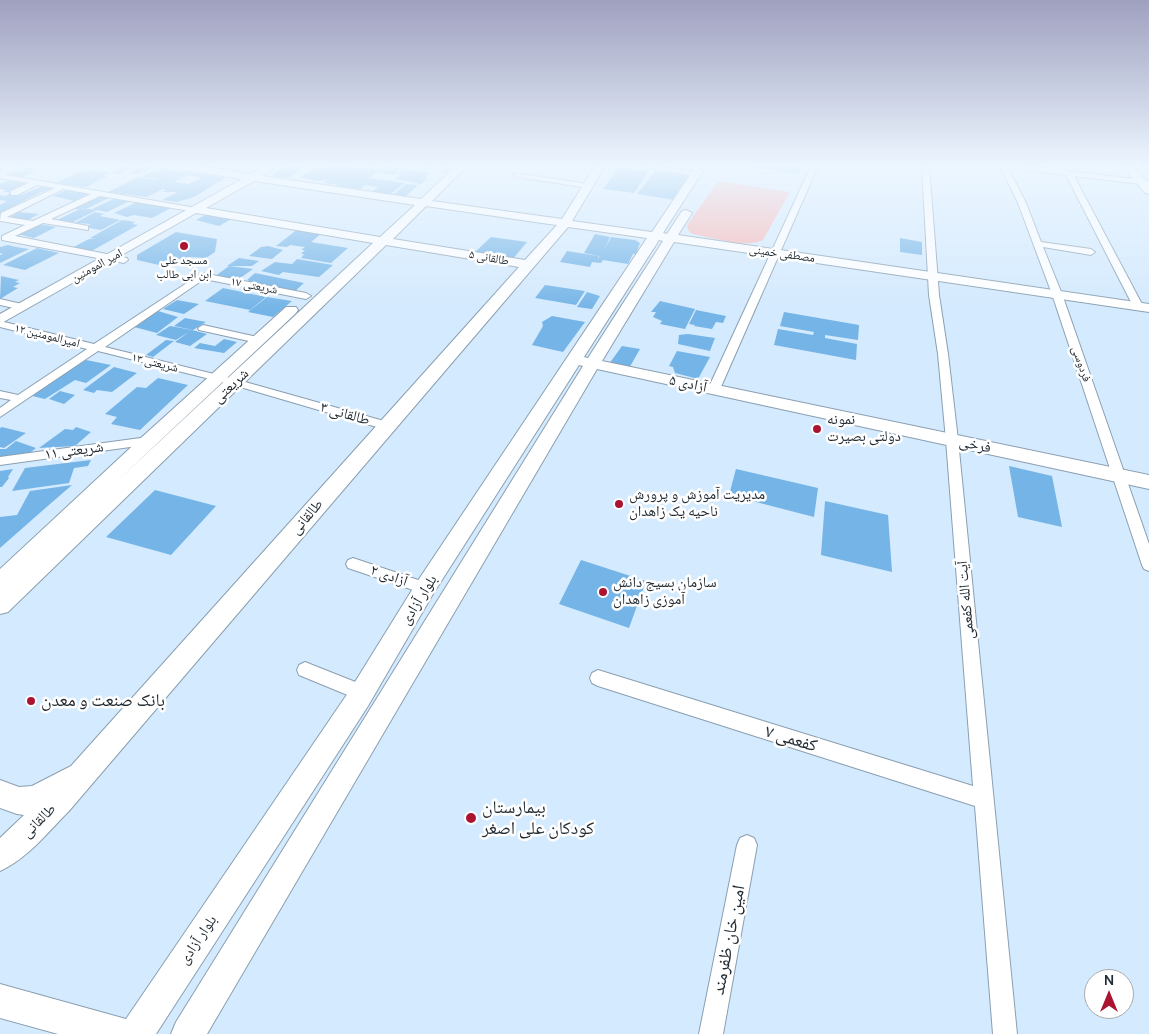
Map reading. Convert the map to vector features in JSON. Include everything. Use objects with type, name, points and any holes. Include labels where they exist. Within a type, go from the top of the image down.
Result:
[{"type":"main road","name":"امیر المومنین","points":[[0,320],[188,214]]},
{"type":"main road","name":"طالقانی ۵","points":[[221,214],[529,265]]},
{"type":"main road","name":"شریعتی","points":[[2,596],[234,382],[404,214]]},
{"type":"main road","name":"مصطفی خمینی","points":[[500,214],[662,236],[1144,307]]},
{"type":"main road","name":"طالقانی","points":[[0,856],[36,824],[81,774],[566,223],[571,214]]},
{"type":"main road","name":"بلوار آزادی","points":[[188,1034],[583,362],[676,214]]},
{"type":"main road","name":"شریعتی","points":[[2,596],[148,441],[306,296],[377,239]]},
{"type":"main road","name":"بلوار آزادی","points":[[136,1034],[362,693],[425,588],[583,362]]},
{"type":"main road","name":"آزادی ۵","points":[[583,362],[802,408]]},
{"type":"main road","name":"فرخی","points":[[802,408],[1149,482]]},
{"type":"main road","points":[[0,794],[18,801],[26,801],[54,789],[81,774]]},
{"type":"main road","points":[[0,1001],[120,1034]]},
{"type":"street","points":[[6,214],[2,219],[34,224]]},
{"type":"street","points":[[3,239],[54,214]]},
{"type":"street","points":[[714,390],[793,214]]},
{"type":"street","name":"آیت الله کفعمی","points":[[929,214],[934,295],[943,354],[952,440],[1005,1034]]},
{"type":"street","name":"فردوسی","points":[[1026,214],[1057,294],[1149,566]]},
{"type":"street","points":[[1092,214],[1144,307]]},
{"type":"street","points":[[42,220],[85,228]]},
{"type":"street","points":[[3,239],[124,260]]},
{"type":"street","points":[[1037,244],[1091,252]]},
{"type":"street","name":"شریعتی ۱۷","points":[[95,348],[202,276],[306,296]]},
{"type":"street","points":[[0,302],[23,307]]},
{"type":"street","name":"امیرالمومنین ۱۲","points":[[0,324],[95,348]]},
{"type":"street","points":[[203,328],[258,340]]},
{"type":"street","points":[[0,413],[95,348]]},
{"type":"street","name":"شریعتی ۱۳","points":[[95,348],[234,382]]},
{"type":"street","name":"طالقانی ۳","points":[[234,382],[387,426]]},
{"type":"street","points":[[0,394],[19,399]]},
{"type":"street","name":"شریعتی ۱۱","points":[[0,461],[148,441]]},
{"type":"street","name":"آزادی ۲","points":[[352,564],[425,588]]},
{"type":"street","points":[[305,670],[362,693]]},
{"type":"street","name":"کفعمی ۷","points":[[598,678],[983,799]]},
{"type":"street","name":"امین خان ظفرمند","points":[[711,1034],[747,845]]},
{"type":"shaded area","points":[[695,214],[777,214],[763,240],[748,243],[729,242],[692,234],[688,230],[687,225]]},
{"type":"building","points":[[15,214],[39,214],[28,220],[9,218]]},
{"type":"building","points":[[69,214],[88,214],[69,224],[55,221]]},
{"type":"building","points":[[91,214],[103,214],[100,216],[120,220],[101,230],[84,227],[91,224],[75,223]]},
{"type":"building","points":[[118,214],[159,214],[152,218],[134,215],[127,217]]},
{"type":"building","points":[[207,214],[235,217],[219,226],[196,220]]},
{"type":"building","points":[[122,220],[135,222],[132,224],[138,225],[88,253],[70,249],[89,239],[95,239],[90,238]]},
{"type":"building","points":[[39,224],[56,227],[34,238],[17,234]]},
{"type":"building","points":[[299,228],[321,234],[311,242],[348,248],[331,263],[301,258],[304,254],[301,254],[305,250],[301,250],[305,247],[276,246]]},
{"type":"building","name":"مسجد علی ابن ابی طالب","points":[[176,232],[217,239],[215,252],[206,258],[190,257],[165,261],[159,265],[137,260],[137,255]]},
{"type":"building","points":[[595,234],[610,237],[604,250],[611,237],[635,240],[640,243],[636,254],[633,254],[628,264],[603,260],[601,263],[592,262],[590,267],[560,262],[567,251],[598,256],[598,259],[599,256],[584,253]]},
{"type":"building","points":[[491,237],[527,242],[512,260],[474,253]]},
{"type":"building","points":[[900,238],[922,242],[922,255],[900,252]]},
{"type":"building","points":[[8,245],[29,249],[0,263],[0,255],[3,254],[0,253],[0,247]]},
{"type":"building","points":[[268,246],[283,250],[272,259],[249,256],[261,247]]},
{"type":"building","points":[[37,248],[59,253],[25,270],[3,265]]},
{"type":"building","points":[[239,258],[259,261],[252,266],[227,266]]},
{"type":"building","points":[[297,259],[333,265],[319,277],[283,272],[279,275],[261,271],[275,262],[292,264]]},
{"type":"building","points":[[229,266],[253,269],[236,281],[214,277]]},
{"type":"building","points":[[255,273],[304,283],[293,293],[245,283]]},
{"type":"building","points":[[1,276],[19,280],[15,282],[20,283],[13,287],[18,288],[0,299]]},
{"type":"building","points":[[545,285],[585,291],[576,305],[535,298]]},
{"type":"building","points":[[223,288],[266,297],[250,310],[205,301]]},
{"type":"building","points":[[587,292],[600,296],[592,309],[577,307]]},
{"type":"building","points":[[267,297],[292,301],[273,317],[248,312]]},
{"type":"building","points":[[177,300],[199,304],[184,314],[163,309]]},
{"type":"building","points":[[660,301],[695,309],[685,329],[660,324],[662,321],[653,317],[656,312],[651,312]]},
{"type":"building","points":[[696,310],[726,316],[723,323],[716,322],[712,329],[694,326],[689,324]]},
{"type":"building","points":[[158,311],[178,317],[157,333],[134,327]]},
{"type":"building","points":[[784,312],[859,325],[858,340],[825,335],[825,338],[857,344],[856,360],[774,345],[778,329],[813,335],[814,332],[780,326]]},
{"type":"building","points":[[552,316],[585,322],[563,352],[532,345],[543,326],[542,322]]},
{"type":"building","points":[[185,318],[206,322],[193,330],[174,326]]},
{"type":"building","points":[[170,326],[207,334],[190,346],[175,342],[189,332],[176,340],[156,335]]},
{"type":"building","points":[[688,334],[715,338],[710,351],[678,344],[679,335]]},
{"type":"building","points":[[224,339],[237,342],[224,353],[194,348],[200,343],[215,346]]},
{"type":"building","points":[[166,340],[174,341],[153,357],[146,355]]},
{"type":"building","points":[[622,346],[640,349],[628,370],[609,364]]},
{"type":"building","points":[[677,351],[710,357],[698,379],[675,373],[673,367],[669,366]]},
{"type":"building","points":[[86,360],[111,365],[86,383],[75,380],[45,399],[28,395]]},
{"type":"building","points":[[114,367],[137,373],[112,392],[97,390],[94,393],[83,390]]},
{"type":"building","points":[[158,378],[188,385],[140,430],[111,424],[117,417],[105,414],[137,387],[146,388]]},
{"type":"building","points":[[60,391],[75,395],[64,404],[49,399]]},
{"type":"building","points":[[76,427],[91,432],[75,446],[39,448],[65,429],[73,430]]},
{"type":"building","points":[[0,428],[26,433],[4,448],[0,447]]},
{"type":"building","points":[[16,441],[36,448],[26,456],[0,459],[0,449],[6,449]]},
{"type":"building","points":[[91,460],[88,466],[74,468],[69,483],[12,491],[25,468]]},
{"type":"building","points":[[1009,466],[1052,476],[1062,527],[1018,517]]},
{"type":"building","points":[[13,469],[9,478],[0,487],[0,471]]},
{"type":"building","points":[[736,469],[818,488],[814,517],[729,495]]},
{"type":"building","points":[[72,485],[0,548],[0,517],[17,515],[30,491]]},
{"type":"building","points":[[155,490],[216,506],[171,555],[106,537]]},
{"type":"building","points":[[825,501],[888,515],[892,572],[821,555]]},
{"type":"building","name":"سازمان بسیج دانش آموزی زاهدان","points":[[581,560],[646,581],[629,628],[559,604]]},
{"type":"place","name":"مسجد علی ابن ابی طالب","points":[[184,246]]},
{"type":"place","name":"نمونه دولتی بصیرت","points":[[817,429]]},
{"type":"place","name":"مدیریت آموزش و پرورش ناحیه یک زاهدان","points":[[619,504]]},
{"type":"place","name":"سازمان بسیج دانش آموزی زاهدان","points":[[603,592]]},
{"type":"place","name":"بانک صنعت و معدن","points":[[31,701]]},
{"type":"place","name":"بیمارستان کودکان علی اصغر","points":[[471,818]]}]
